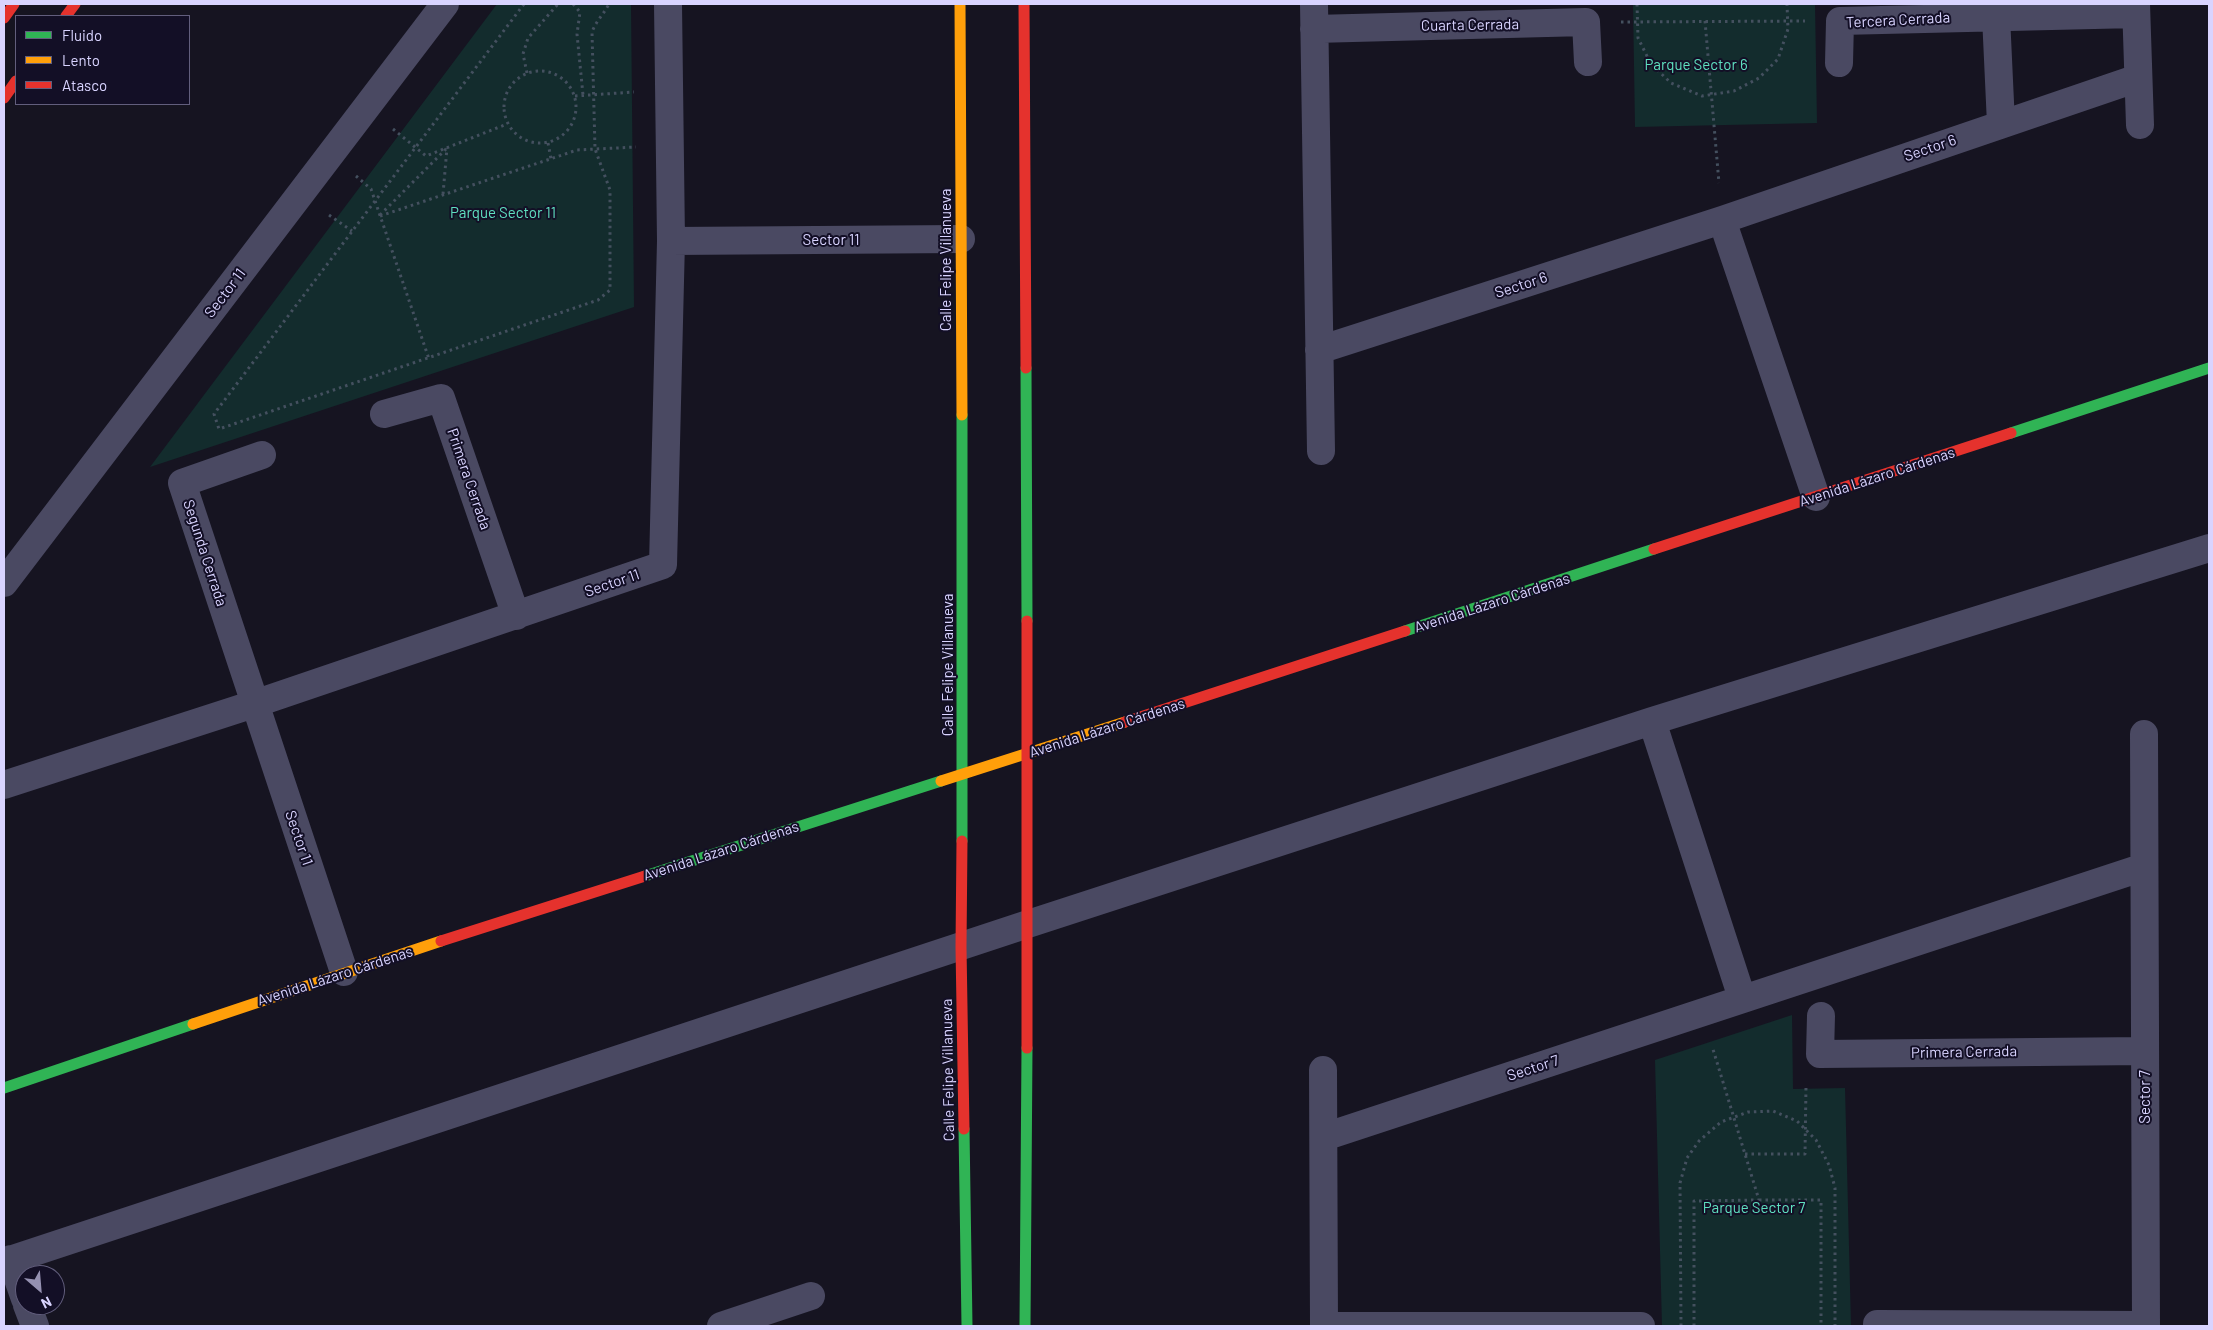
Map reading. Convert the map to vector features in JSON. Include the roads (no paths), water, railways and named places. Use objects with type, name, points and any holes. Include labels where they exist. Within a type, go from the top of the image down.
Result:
[{"type":"main road","points":[[4,18],[14,4]]},
{"type":"main road","points":[[67,15],[75,4]]},
{"type":"main road","name":"Calle Felipe Villanueva","points":[[960,4],[963,774],[961,947],[967,1326]]},
{"type":"main road","points":[[1024,4],[1028,754],[1025,1326]]},
{"type":"main road","points":[[4,98],[15,82]]},
{"type":"main road","name":"Avenida Lázaro Cárdenas","points":[[4,1088],[344,972],[1028,754],[2209,368]]},
{"type":"street","name":"Sector 11","points":[[4,582],[445,4]]},
{"type":"street","name":"Sector 11","points":[[4,785],[254,704],[663,565],[671,241],[668,4]]},
{"type":"street","name":"Tercera Cerrada","points":[[1839,63],[1840,21],[2136,9]]},
{"type":"street","points":[[2136,9],[2140,125]]},
{"type":"street","points":[[1314,16],[1321,450]]},
{"type":"street","name":"Cuarta Cerrada","points":[[1314,16],[1586,22],[1588,62]]},
{"type":"street","points":[[1996,16],[2001,124]]},
{"type":"street","name":"Sector 6","points":[[1320,350],[1722,220],[2138,78]]},
{"type":"street","points":[[1722,220],[1816,497]]},
{"type":"street","name":"Sector 11","points":[[671,241],[961,240]]},
{"type":"street","name":"Primera Cerrada","points":[[384,414],[441,398],[516,616]]},
{"type":"street","name":"Segunda Cerrada","points":[[254,704],[182,483],[262,455]]},
{"type":"street","points":[[15,1277],[7,1260],[1652,721],[2209,548]]},
{"type":"street","name":"Sector 11","points":[[254,704],[344,972]]},
{"type":"street","points":[[1652,721],[1742,998]]},
{"type":"street","name":"Sector 7","points":[[2144,734],[2146,1326]]},
{"type":"street","name":"Sector 7","points":[[1324,1137],[2144,867]]},
{"type":"street","name":"Primera Cerrada","points":[[1820,1016],[1820,1054],[2145,1051]]},
{"type":"street","points":[[1323,1070],[1324,1326],[1641,1326]]},
{"type":"street","points":[[722,1326],[811,1296]]},
{"type":"street","points":[[1877,1326],[1878,1324],[2146,1326]]},
{"type":"park label","name":"Parque Sector 6","points":[[1696,65]]},
{"type":"park label","name":"Parque Sector 11","points":[[503,213]]},
{"type":"park label","name":"Parque Sector 7","points":[[1754,1208]]}]
